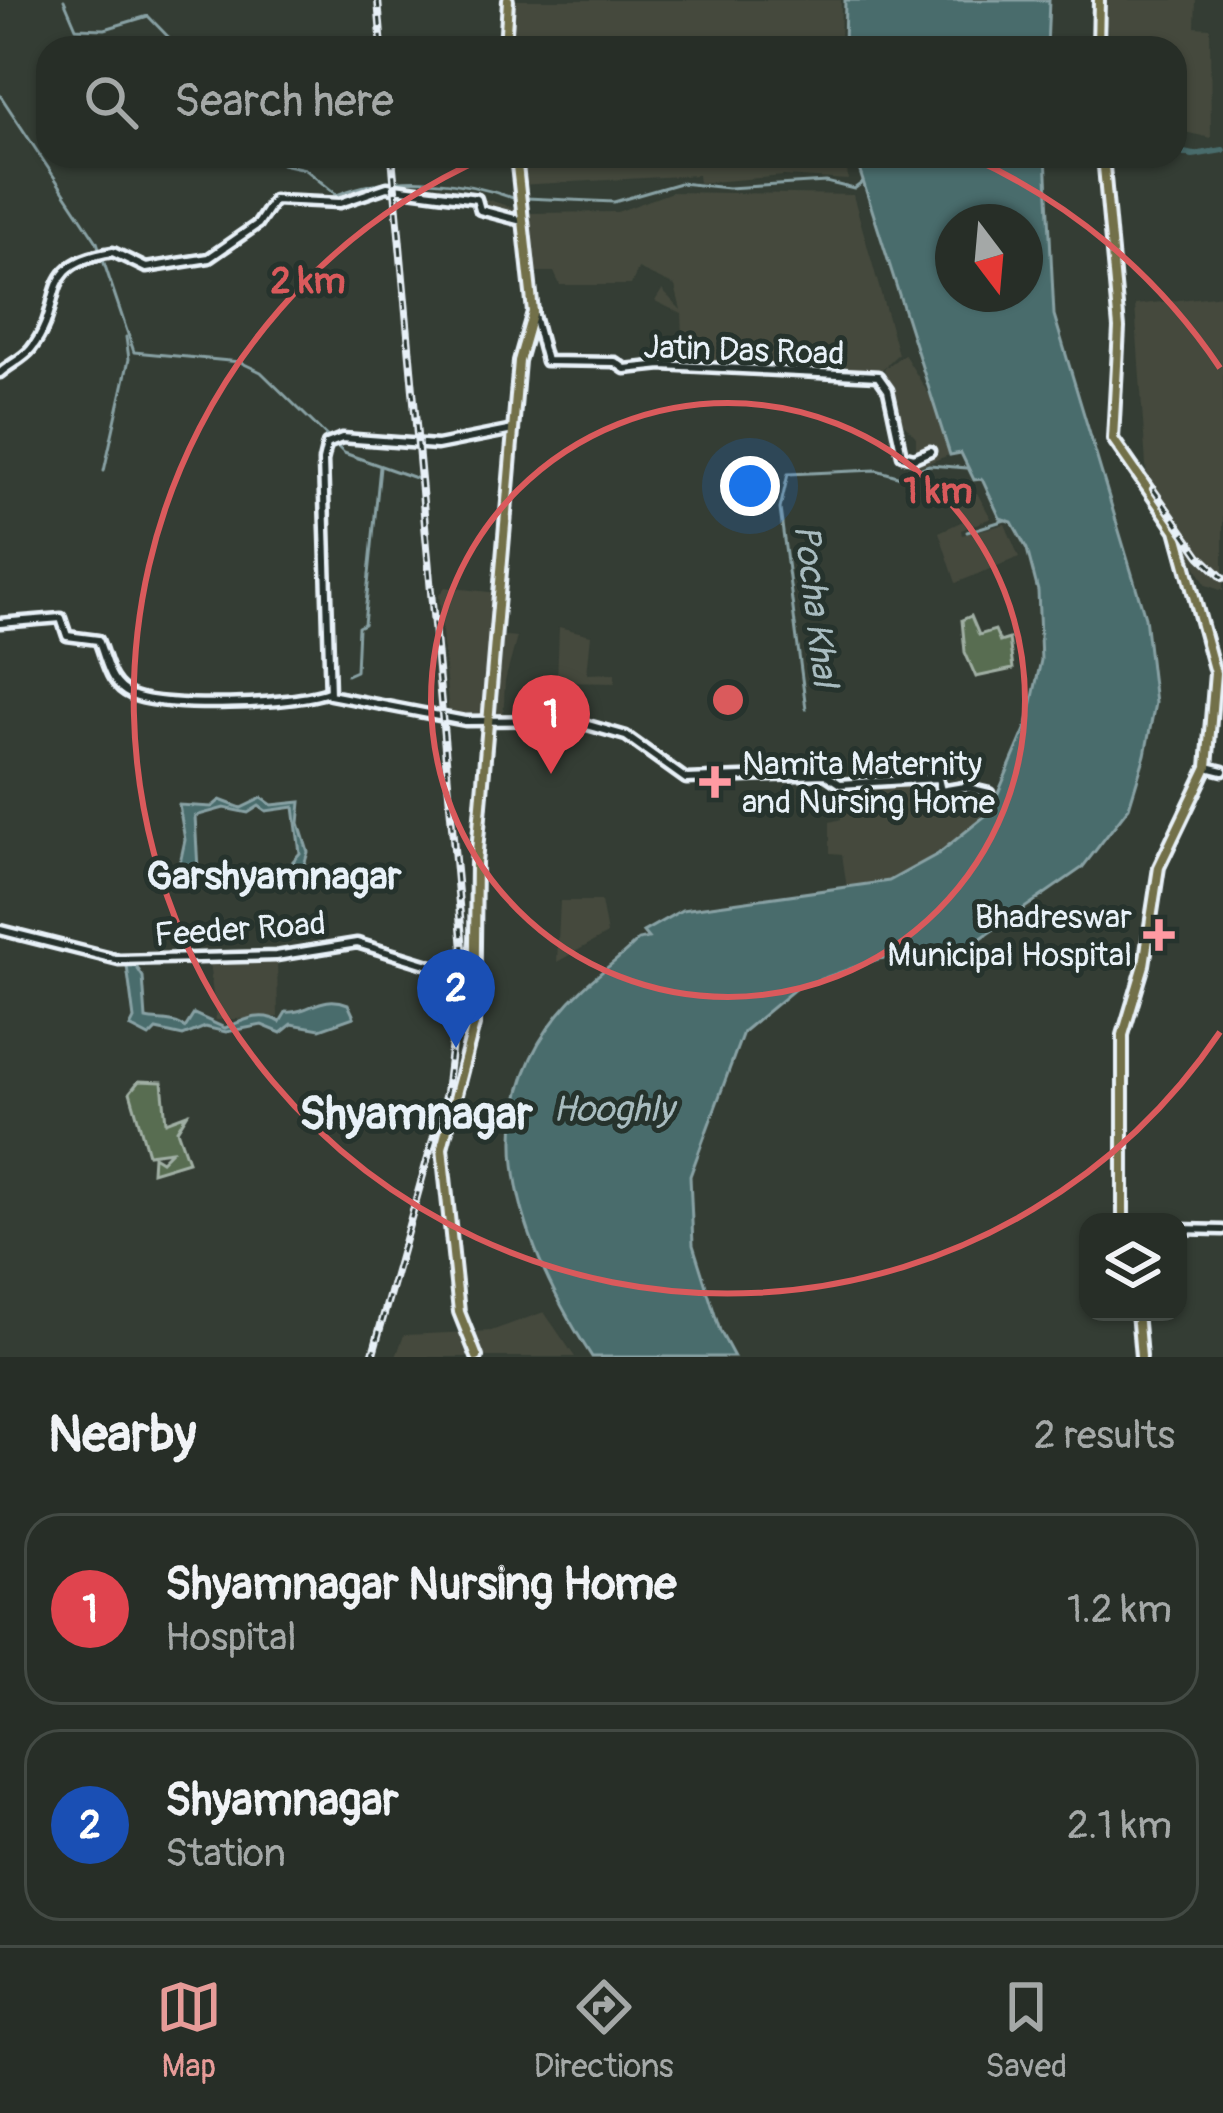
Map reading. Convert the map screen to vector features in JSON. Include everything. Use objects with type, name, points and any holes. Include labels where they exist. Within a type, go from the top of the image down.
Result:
[{"type":"main road","points":[[506,36],[508,0]]},
{"type":"main road","points":[[1098,36],[1099,0]]},
{"type":"main road","points":[[477,1357],[459,1312],[441,1169],[443,1138],[459,1094],[478,989],[474,894],[520,349],[533,312],[517,168]]},
{"type":"main road","points":[[1104,168],[1120,328],[1113,439],[1176,530],[1215,674],[1207,767],[1163,855],[1144,965],[1126,1022],[1121,1060],[1124,1213]]},
{"type":"main road","points":[[1138,1321],[1141,1357]]},
{"type":"street","points":[[0,373],[33,346],[58,278],[75,260],[122,253],[140,268],[197,262],[214,256],[258,224],[274,200],[340,202],[380,188],[477,200],[480,210],[522,221]]},
{"type":"street","name":"Jatin Das Road","points":[[533,312],[546,361],[616,362],[625,369],[662,365],[878,376],[888,392],[902,455],[914,458],[930,451]]},
{"type":"street","points":[[328,692],[322,461],[329,442],[437,445],[513,430]]},
{"type":"street","points":[[0,622],[61,618],[69,637],[94,638],[119,685],[163,703],[273,701],[328,692],[489,722],[555,717],[616,732],[686,779],[825,774],[838,783],[938,778],[941,791],[964,787],[988,793]]},
{"type":"street","points":[[1207,767],[1223,771]]},
{"type":"street","name":"Feeder Road","points":[[0,930],[119,960],[276,956],[357,943],[432,966],[478,989]]},
{"type":"street","points":[[1187,1229],[1223,1230]]},
{"type":"shaded area","points":[[509,0],[841,0],[840,36],[507,36]]},
{"type":"shaded area","points":[[1102,0],[1196,0],[1195,27],[1210,28],[1211,138],[1187,133],[1187,36],[1107,36],[1107,26],[1100,25]]},
{"type":"shaded area","points":[[518,168],[847,168],[848,180],[784,176],[699,183],[698,175],[519,185]]},
{"type":"shaded area","points":[[672,192],[853,195],[898,354],[876,375],[684,363],[682,314],[655,301],[662,290],[681,310],[675,286],[638,269],[631,285],[560,285],[554,272],[529,272],[520,220],[481,209],[480,197],[529,213],[617,212]]},
{"type":"shaded area","points":[[1223,295],[1223,591],[1206,585],[1147,480],[1135,305]]},
{"type":"shaded area","points":[[904,354],[933,401],[949,455],[916,468],[916,437],[903,423],[884,369]]},
{"type":"shaded area","points":[[977,493],[991,518],[961,530],[962,535],[1005,524],[1019,557],[956,583],[939,532],[963,521],[952,499]]},
{"type":"shaded area","points":[[445,587],[498,593],[494,635],[517,637],[505,681],[503,722],[449,717],[439,595]]},
{"type":"shaded area","points":[[559,627],[591,635],[587,674],[615,673],[615,683],[557,682]]},
{"type":"shaded area","points":[[915,782],[922,792],[964,788],[996,801],[965,833],[915,867],[889,880],[847,889],[842,854],[830,853],[830,822],[841,819],[838,786]]},
{"type":"shaded area","points":[[560,901],[601,901],[607,934],[557,962]]},
{"type":"shaded area","points":[[277,958],[278,1017],[216,1020],[209,961]]},
{"type":"shaded area","points":[[544,1312],[575,1357],[396,1357],[404,1335],[491,1331]]},
{"type":"green space","points":[[971,616],[979,635],[995,630],[1000,642],[1009,639],[1013,669],[976,677],[965,652],[962,620]]},
{"type":"green space","points":[[139,1081],[162,1082],[166,1122],[187,1114],[177,1130],[188,1161],[152,1172],[153,1156],[161,1161],[171,1151],[148,1154],[130,1092]]},
{"type":"water","points":[[845,0],[1049,0],[1048,36],[844,36]]},
{"type":"water","name":"Hooghly","points":[[859,168],[1047,168],[1054,315],[1145,617],[1155,703],[1145,755],[1129,807],[1082,868],[967,948],[878,959],[796,988],[743,1032],[690,1176],[693,1245],[720,1331],[734,1357],[592,1357],[546,1276],[517,1188],[513,1143],[517,1099],[532,1056],[580,991],[638,940],[648,938],[643,932],[682,910],[889,881],[938,854],[990,812],[1027,725],[1041,660],[1038,591],[1027,549],[1012,522],[1000,518],[982,479],[974,480],[961,453],[950,455]]},
{"type":"water","points":[[262,798],[272,805],[301,802],[299,823],[308,852],[302,872],[293,861],[300,853],[294,807],[266,811],[259,806],[248,813],[224,808],[195,816],[198,869],[186,874],[180,863],[185,840],[179,805],[212,807],[220,800],[241,808]]},
{"type":"water","points":[[134,963],[143,977],[146,1019],[185,1028],[194,1014],[225,1028],[259,1017],[280,1022],[286,1012],[330,1001],[348,1004],[354,1017],[320,1029],[292,1024],[281,1033],[262,1025],[226,1032],[205,1027],[183,1036],[156,1030],[149,1037],[130,1027],[134,1019],[127,966]]},
{"type":"waterway","points":[[64,0],[76,28],[105,29],[148,16],[167,36]]},
{"type":"waterway","points":[[0,95],[36,150]]},
{"type":"waterway","points":[[1187,154],[1223,150]]},
{"type":"waterway","points":[[48,168],[97,242],[134,352],[240,362],[261,372],[344,453],[418,479]]},
{"type":"waterway","points":[[300,168],[337,195],[381,183],[427,181],[516,199]]},
{"type":"waterway","points":[[526,198],[614,202],[680,183],[728,188],[826,182],[854,189],[862,183]]},
{"type":"waterway","points":[[104,471],[129,359],[126,337]]},
{"type":"waterway","name":"Pocha Khal","points":[[806,709],[780,509],[788,474],[876,470],[901,477],[929,465],[967,468]]},
{"type":"waterway","points":[[347,675],[356,671],[358,627],[364,624],[380,467]]},
{"type":"waterway","points":[[967,532],[1005,520]]},
{"type":"railway","points":[[378,0],[381,36]]},
{"type":"railway","points":[[372,1357],[446,1093],[463,949],[393,168]]},
{"type":"railway","points":[[1153,489],[1200,556],[1223,578]]},
{"type":"place","name":"Shyamnagar Nursing Home","points":[[551,774]]},
{"type":"place","name":"Namita Maternity and Nursing Home","points":[[715,782]]},
{"type":"place","name":"Bhadreswar Municipal Hospital","points":[[1159,935]]},
{"type":"place","name":"Shyamnagar","points":[[456,1048]]},
{"type":"district","name":"Garshyamnagar","points":[[274,875]]},
{"type":"district","name":"Shyamnagar","points":[[416,1113]]}]
